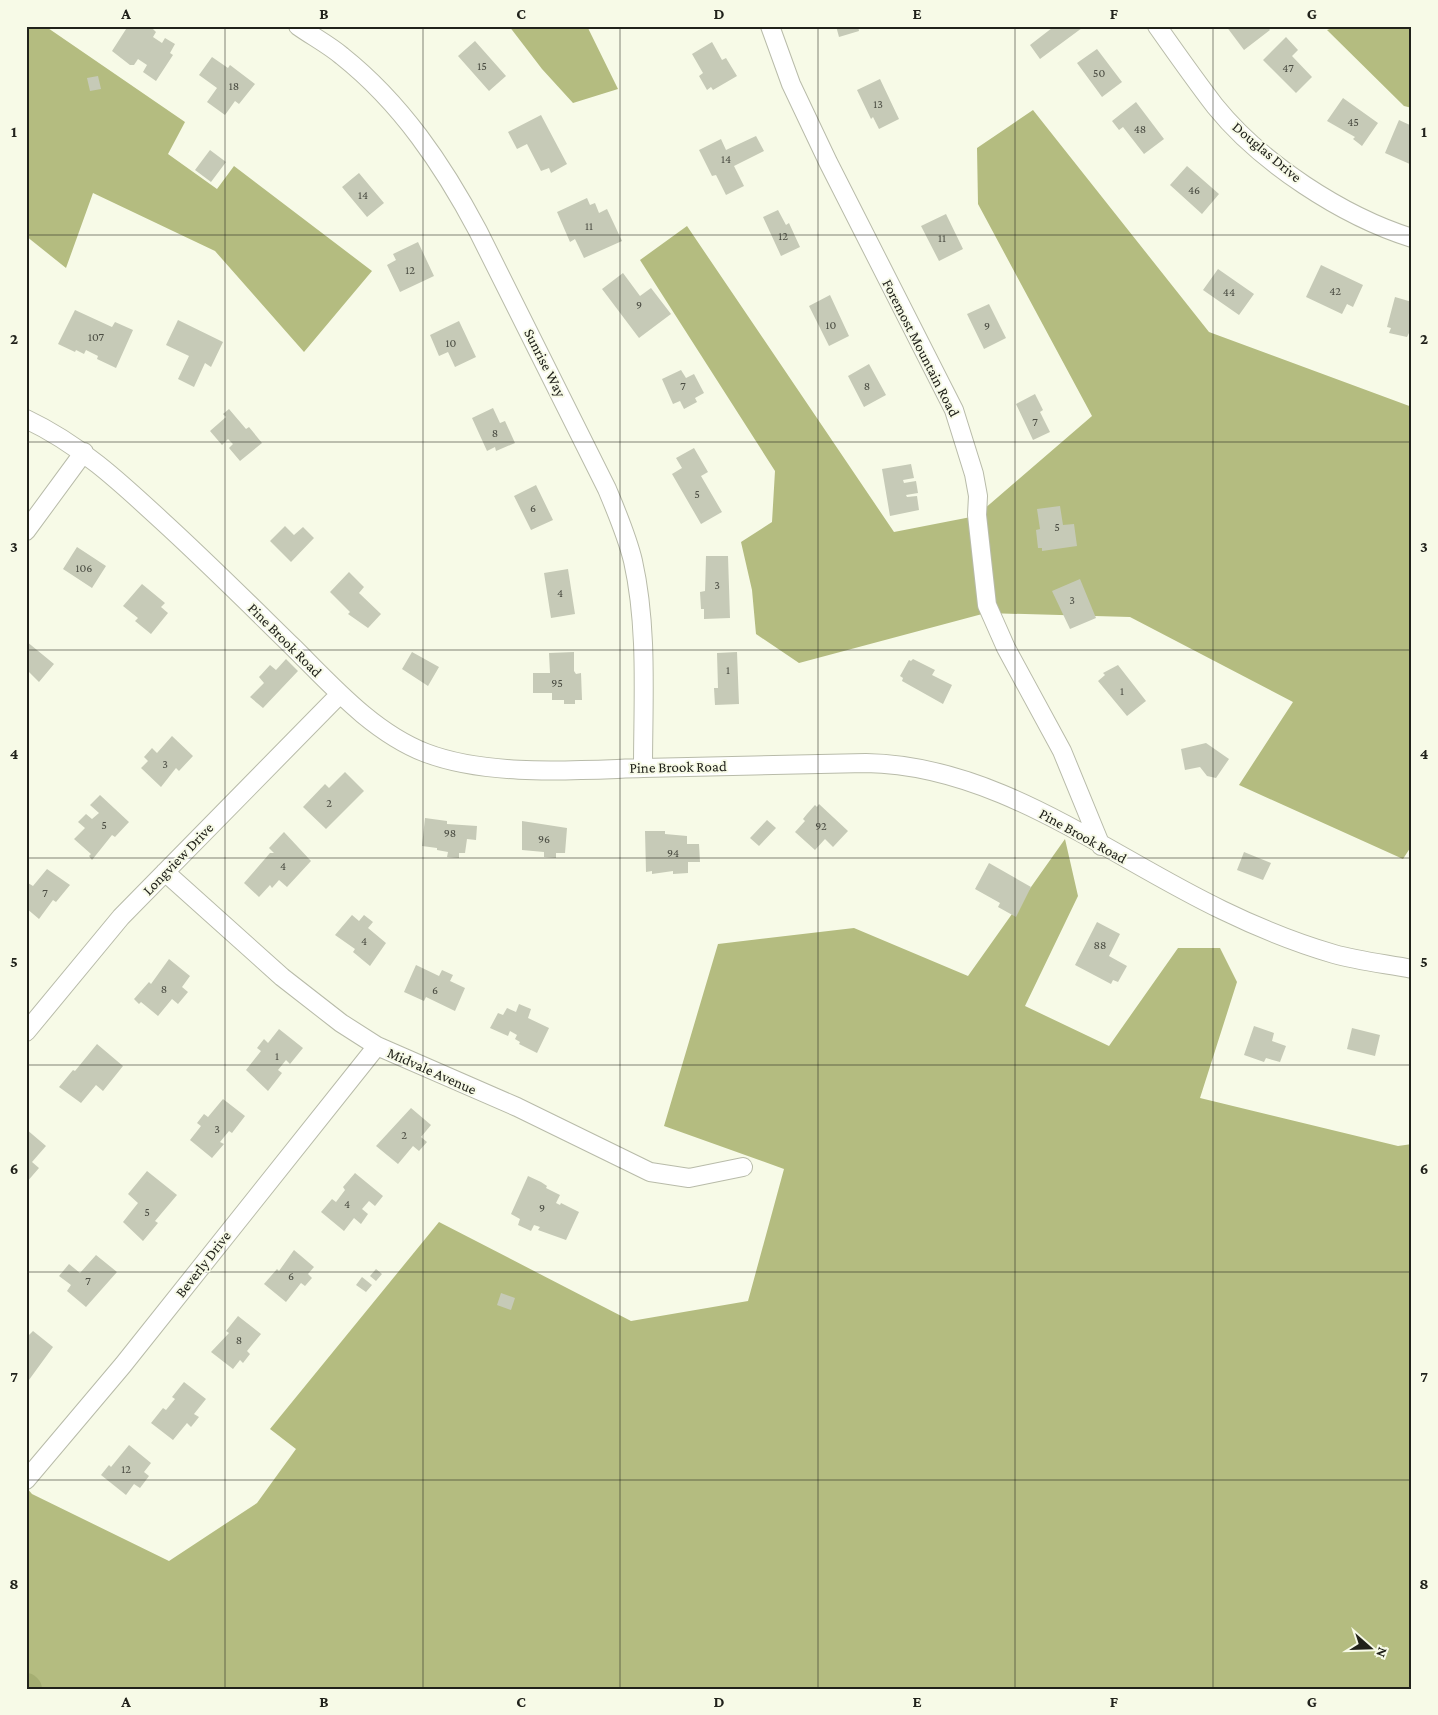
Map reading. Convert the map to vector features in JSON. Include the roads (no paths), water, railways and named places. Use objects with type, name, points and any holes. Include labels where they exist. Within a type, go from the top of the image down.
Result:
[{"type":"street","name":"Sunrise Way","points":[[298,26],[341,55],[366,77],[405,118],[457,191],[608,489],[625,530],[633,563],[642,670],[643,768]]},
{"type":"street","name":"Foremost Mountain Road","points":[[770,26],[791,84],[828,162],[954,410],[974,474],[978,496],[977,515],[987,605],[1006,648],[1062,751],[1101,846]]},
{"type":"street","name":"Douglas Drive","points":[[1156,26],[1216,106],[1253,144],[1288,172],[1325,197],[1367,220],[1412,238]]},
{"type":"street","name":"Pine Brook Road","points":[[26,419],[84,452],[109,472],[205,560],[340,694],[369,718],[406,744],[448,759],[515,768],[560,770],[866,763],[916,766],[981,785],[1022,803],[1222,910],[1274,933],[1335,954],[1412,970]]},
{"type":"street","points":[[26,531],[84,452]]},
{"type":"street","name":"Longview Drive","points":[[26,1032],[121,917],[340,694]]},
{"type":"street","name":"Midvale Avenue","points":[[165,872],[282,977],[341,1023],[378,1046],[517,1107],[650,1172],[689,1178],[743,1167]]},
{"type":"street","name":"Beverly Drive","points":[[26,1480],[123,1365],[378,1046]]}]
